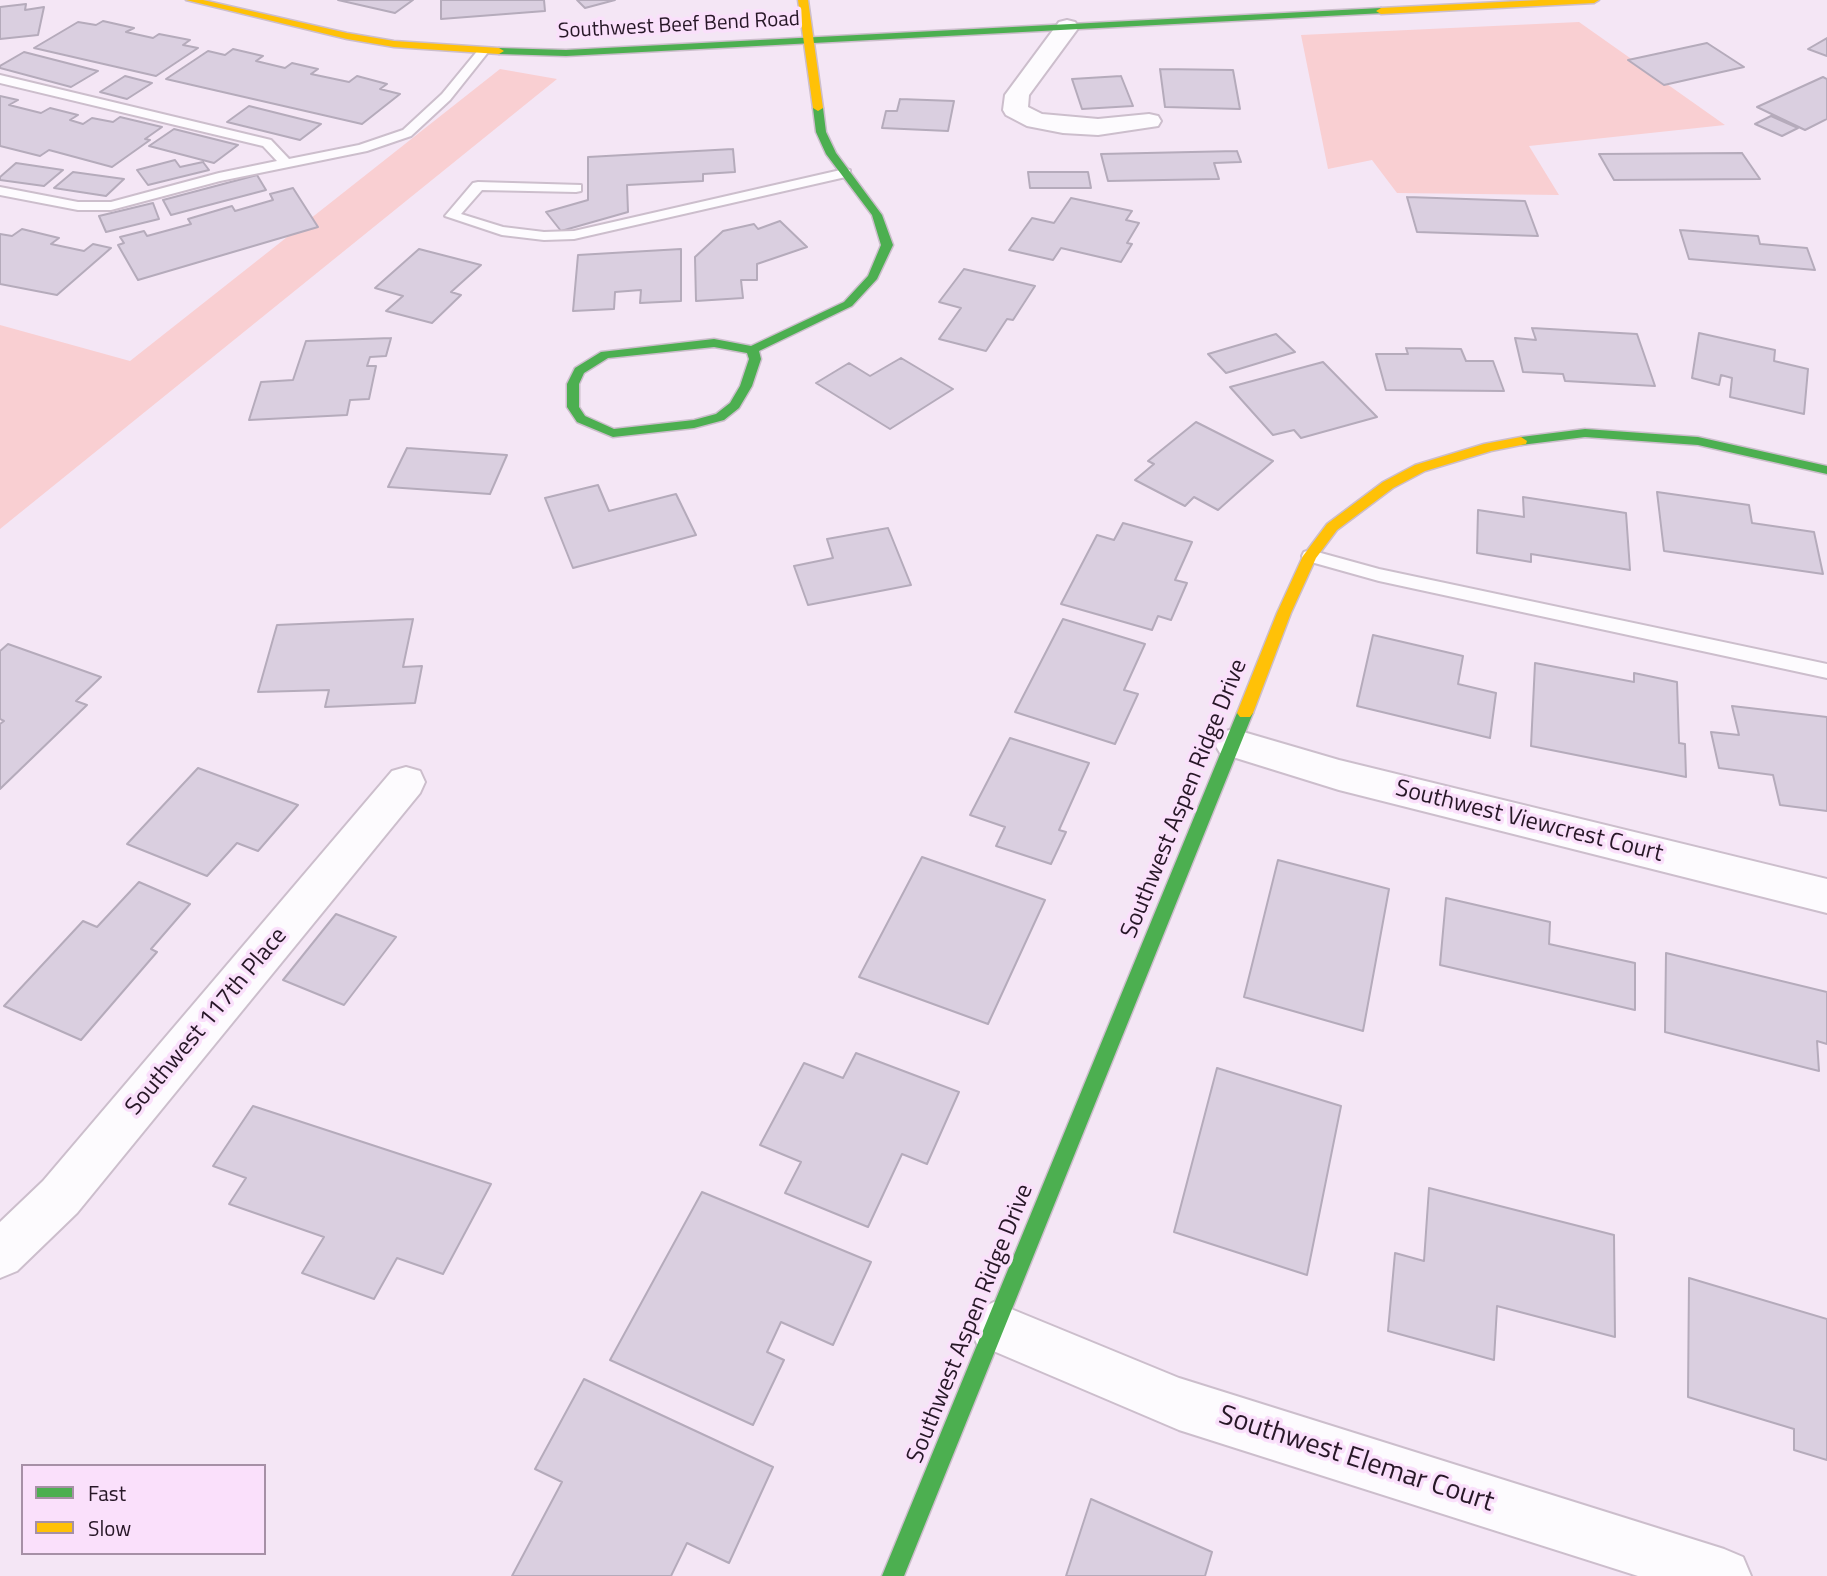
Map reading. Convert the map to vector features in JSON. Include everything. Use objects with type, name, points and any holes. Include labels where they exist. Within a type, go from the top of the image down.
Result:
[{"type":"street","name":"Southwest Beef Bend Road","points":[[191,0],[359,38],[483,51],[566,53],[1594,0]]},
{"type":"street","points":[[752,349],[755,359],[746,386],[736,405],[720,417],[695,424],[613,433],[581,419],[573,407],[573,384],[579,371],[605,355],[714,343],[752,349],[792,333],[848,304],[873,277],[887,245],[877,215],[831,154],[821,132],[803,0]]},
{"type":"street","points":[[1067,27],[1017,95],[1015,110],[1036,121],[1063,125],[1098,127],[1149,121]]},
{"type":"street","name":"Southwest Aspen Ridge Drive","points":[[893,1576],[1284,613],[1310,556],[1332,527],[1388,485],[1420,468],[1489,447],[1539,437],[1584,433],[1698,441],[1827,470]]},
{"type":"street","name":"Southwest Viewcrest Court","points":[[1233,743],[1339,775],[1827,896]]},
{"type":"street","name":"Southwest 117th Place","points":[[0,1255],[60,1197],[405,782]]},
{"type":"street","name":"Southwest Elemar Court","points":[[995,1327],[1179,1404],[1724,1576]]},
{"type":"lane","points":[[0,191],[78,206],[111,206],[219,177],[362,148],[407,133],[446,97],[483,51]]},
{"type":"lane","points":[[0,79],[267,143],[285,162]]},
{"type":"lane","points":[[576,188],[478,186],[452,216],[502,231],[544,236],[574,234],[845,173]]},
{"type":"lane","points":[[1310,556],[1379,575],[1827,671]]},
{"type":"shaded area","points":[[1579,22],[1725,125],[1529,146],[1559,195],[1397,193],[1372,160],[1328,169],[1301,35]]},
{"type":"shaded area","points":[[500,69],[557,79],[0,529],[0,325],[130,361]]},
{"type":"building","points":[[338,0],[413,0],[395,13]]},
{"type":"building","points":[[441,0],[544,0],[545,11],[441,19]]},
{"type":"building","points":[[577,0],[615,0],[585,8]]},
{"type":"building","points":[[26,4],[25,10],[44,7],[38,35],[0,39],[0,7]]},
{"type":"building","points":[[103,21],[134,28],[126,32],[153,38],[159,34],[190,40],[183,45],[198,48],[156,76],[34,48],[78,22],[96,25]]},
{"type":"building","points":[[1827,38],[1827,56],[1808,49]]},
{"type":"building","points":[[1707,43],[1744,67],[1664,85],[1628,60]]},
{"type":"building","points":[[233,49],[263,56],[256,61],[285,68],[292,63],[318,69],[311,74],[349,82],[357,76],[387,84],[380,89],[400,94],[362,124],[166,79],[208,51],[225,55]]},
{"type":"building","points":[[24,52],[98,71],[71,87],[0,68]]},
{"type":"building","points":[[1160,69],[1233,70],[1240,109],[1165,107]]},
{"type":"building","points":[[125,76],[152,83],[127,99],[100,92]]},
{"type":"building","points":[[1121,76],[1133,106],[1082,109],[1072,79]]},
{"type":"building","points":[[1823,77],[1827,79],[1827,119],[1805,130],[1757,107]]},
{"type":"building","points":[[0,96],[18,100],[9,105],[41,113],[50,108],[78,115],[70,120],[83,124],[92,118],[113,122],[120,117],[162,127],[145,139],[150,140],[112,167],[49,150],[40,156],[0,146]]},
{"type":"building","points":[[900,99],[954,101],[948,131],[882,128],[886,111],[897,111]]},
{"type":"building","points":[[249,106],[321,124],[300,140],[227,122]]},
{"type":"building","points":[[1771,116],[1798,128],[1782,136],[1755,124]]},
{"type":"building","points":[[174,129],[238,145],[214,163],[149,146]]},
{"type":"building","points":[[733,149],[735,172],[703,174],[703,181],[627,185],[628,212],[561,231],[546,212],[588,200],[588,157]]},
{"type":"building","points":[[1237,151],[1241,162],[1214,163],[1219,179],[1108,181],[1101,154]]},
{"type":"building","points":[[1742,153],[1760,179],[1614,180],[1599,154]]},
{"type":"building","points":[[175,160],[180,167],[203,162],[209,170],[148,185],[137,170]]},
{"type":"building","points":[[16,163],[63,170],[44,186],[0,180]]},
{"type":"building","points":[[73,172],[124,179],[106,196],[54,188]]},
{"type":"building","points":[[1028,172],[1088,172],[1091,188],[1030,188]]},
{"type":"building","points":[[257,175],[266,190],[171,215],[163,200]]},
{"type":"building","points":[[293,188],[318,227],[138,280],[118,245],[124,243],[120,237],[144,231],[147,236],[191,224],[188,219],[232,206],[235,211],[273,200],[270,194]]},
{"type":"building","points":[[1407,197],[1525,201],[1538,236],[1417,232]]},
{"type":"building","points":[[1071,198],[1132,211],[1126,220],[1139,223],[1127,243],[1132,244],[1121,262],[1061,248],[1053,260],[1009,250],[1032,218],[1054,223]]},
{"type":"building","points":[[153,203],[159,219],[106,232],[99,216]]},
{"type":"building","points":[[780,221],[807,247],[757,264],[757,280],[741,280],[743,298],[696,301],[695,257],[723,231],[754,224],[758,229]]},
{"type":"building","points":[[22,229],[59,238],[51,244],[84,251],[93,244],[111,248],[57,295],[0,284],[0,234],[12,236]]},
{"type":"building","points":[[1680,230],[1758,236],[1760,244],[1807,248],[1815,270],[1689,259]]},
{"type":"building","points":[[419,249],[481,265],[451,292],[461,295],[432,323],[386,311],[403,296],[375,288]]},
{"type":"building","points":[[681,249],[681,301],[640,303],[641,290],[615,292],[614,309],[573,311],[578,255]]},
{"type":"building","points":[[964,269],[1035,286],[1013,320],[1007,319],[986,351],[939,339],[961,308],[939,302]]},
{"type":"building","points":[[1532,328],[1637,334],[1655,386],[1565,381],[1563,374],[1523,372],[1515,338],[1536,340]]},
{"type":"building","points":[[1699,333],[1775,350],[1774,361],[1808,369],[1804,414],[1730,397],[1732,378],[1721,375],[1719,385],[1692,378]]},
{"type":"building","points":[[1276,334],[1295,352],[1226,373],[1208,354]]},
{"type":"building","points":[[391,338],[386,356],[370,357],[367,366],[376,366],[369,399],[350,400],[347,415],[249,420],[261,382],[293,380],[306,341]]},
{"type":"building","points":[[1406,348],[1461,349],[1466,361],[1493,361],[1504,391],[1386,390],[1376,354],[1408,354]]},
{"type":"building","points":[[901,358],[953,389],[890,429],[816,383],[849,363],[870,376]]},
{"type":"building","points":[[1323,362],[1377,417],[1301,438],[1294,430],[1273,435],[1230,387]]},
{"type":"building","points":[[1196,422],[1273,461],[1218,510],[1194,497],[1185,506],[1135,480],[1154,464],[1148,461]]},
{"type":"building","points":[[407,448],[507,455],[490,494],[388,487]]},
{"type":"building","points":[[598,485],[609,511],[676,494],[696,535],[573,568],[545,498]]},
{"type":"building","points":[[1657,492],[1749,505],[1752,523],[1814,532],[1823,574],[1664,551]]},
{"type":"building","points":[[1523,497],[1626,513],[1630,570],[1531,554],[1531,562],[1477,553],[1478,510],[1524,517]]},
{"type":"building","points":[[1123,523],[1192,542],[1175,580],[1187,583],[1171,620],[1158,616],[1152,630],[1061,604],[1097,535],[1114,540]]},
{"type":"building","points":[[888,528],[911,585],[808,605],[794,566],[833,558],[827,539]]},
{"type":"building","points":[[413,619],[403,667],[422,666],[415,703],[325,707],[329,690],[258,692],[277,625]]},
{"type":"building","points":[[1063,619],[1145,644],[1124,690],[1138,694],[1115,744],[1015,712]]},
{"type":"building","points":[[1373,635],[1463,656],[1458,684],[1496,693],[1490,738],[1357,706]]},
{"type":"building","points":[[8,644],[101,677],[76,701],[87,705],[0,789],[0,724],[4,721],[0,719],[0,651]]},
{"type":"building","points":[[1535,663],[1634,682],[1634,673],[1677,682],[1679,743],[1685,744],[1686,777],[1531,746]]},
{"type":"building","points":[[1732,706],[1827,717],[1827,811],[1780,805],[1773,775],[1719,768],[1711,732],[1739,735]]},
{"type":"building","points":[[1010,738],[1089,763],[1059,830],[1066,832],[1051,864],[996,846],[1005,827],[970,815]]},
{"type":"building","points":[[198,768],[298,805],[258,851],[237,843],[207,876],[127,844]]},
{"type":"building","points":[[922,857],[1045,900],[988,1024],[859,977]]},
{"type":"building","points":[[1278,860],[1389,889],[1363,1031],[1244,997]]},
{"type":"building","points":[[139,882],[190,904],[151,949],[157,952],[81,1040],[4,1006],[83,921],[97,927]]},
{"type":"building","points":[[1446,898],[1550,922],[1549,944],[1635,963],[1635,1010],[1440,965]]},
{"type":"building","points":[[336,914],[396,937],[344,1005],[283,980]]},
{"type":"building","points":[[1666,953],[1827,992],[1827,1044],[1817,1041],[1819,1071],[1665,1032]]},
{"type":"building","points":[[856,1053],[959,1092],[927,1164],[902,1154],[868,1227],[785,1193],[801,1162],[760,1145],[804,1063],[843,1078]]},
{"type":"building","points":[[1217,1068],[1341,1106],[1307,1275],[1174,1232]]},
{"type":"building","points":[[253,1106],[491,1184],[443,1274],[397,1258],[374,1299],[302,1273],[324,1237],[229,1204],[246,1178],[213,1166]]},
{"type":"building","points":[[1429,1188],[1614,1235],[1615,1337],[1497,1306],[1494,1360],[1388,1331],[1395,1253],[1424,1261]]},
{"type":"building","points":[[702,1192],[871,1262],[833,1345],[781,1322],[767,1352],[784,1360],[753,1425],[610,1360]]},
{"type":"building","points":[[1689,1278],[1827,1319],[1827,1460],[1794,1450],[1794,1429],[1688,1397]]},
{"type":"building","points":[[584,1379],[773,1467],[729,1563],[687,1543],[671,1576],[512,1576],[562,1482],[535,1469]]},
{"type":"building","points":[[1091,1499],[1212,1552],[1205,1576],[1066,1576]]},
{"type":"traffic: fast","points":[[499,51],[566,53],[1381,11]]},
{"type":"traffic: fast","points":[[752,350],[755,359],[746,386],[735,405],[720,417],[694,424],[613,433],[581,419],[573,407],[573,384],[579,371],[605,355],[714,343],[752,350],[848,304],[873,277],[887,245],[877,215],[831,154],[821,132],[818,108]]},
{"type":"traffic: fast","points":[[1521,441],[1585,433],[1698,441],[1827,470]]},
{"type":"traffic: fast","points":[[893,1576],[1245,713]]},
{"type":"traffic: slow","points":[[191,0],[347,36],[394,44],[499,51]]},
{"type":"traffic: slow","points":[[803,0],[818,108]]},
{"type":"traffic: slow","points":[[1381,11],[1594,0]]},
{"type":"traffic: slow","points":[[1245,713],[1284,613],[1310,556],[1332,527],[1388,485],[1420,468],[1489,447],[1521,441]]}]
